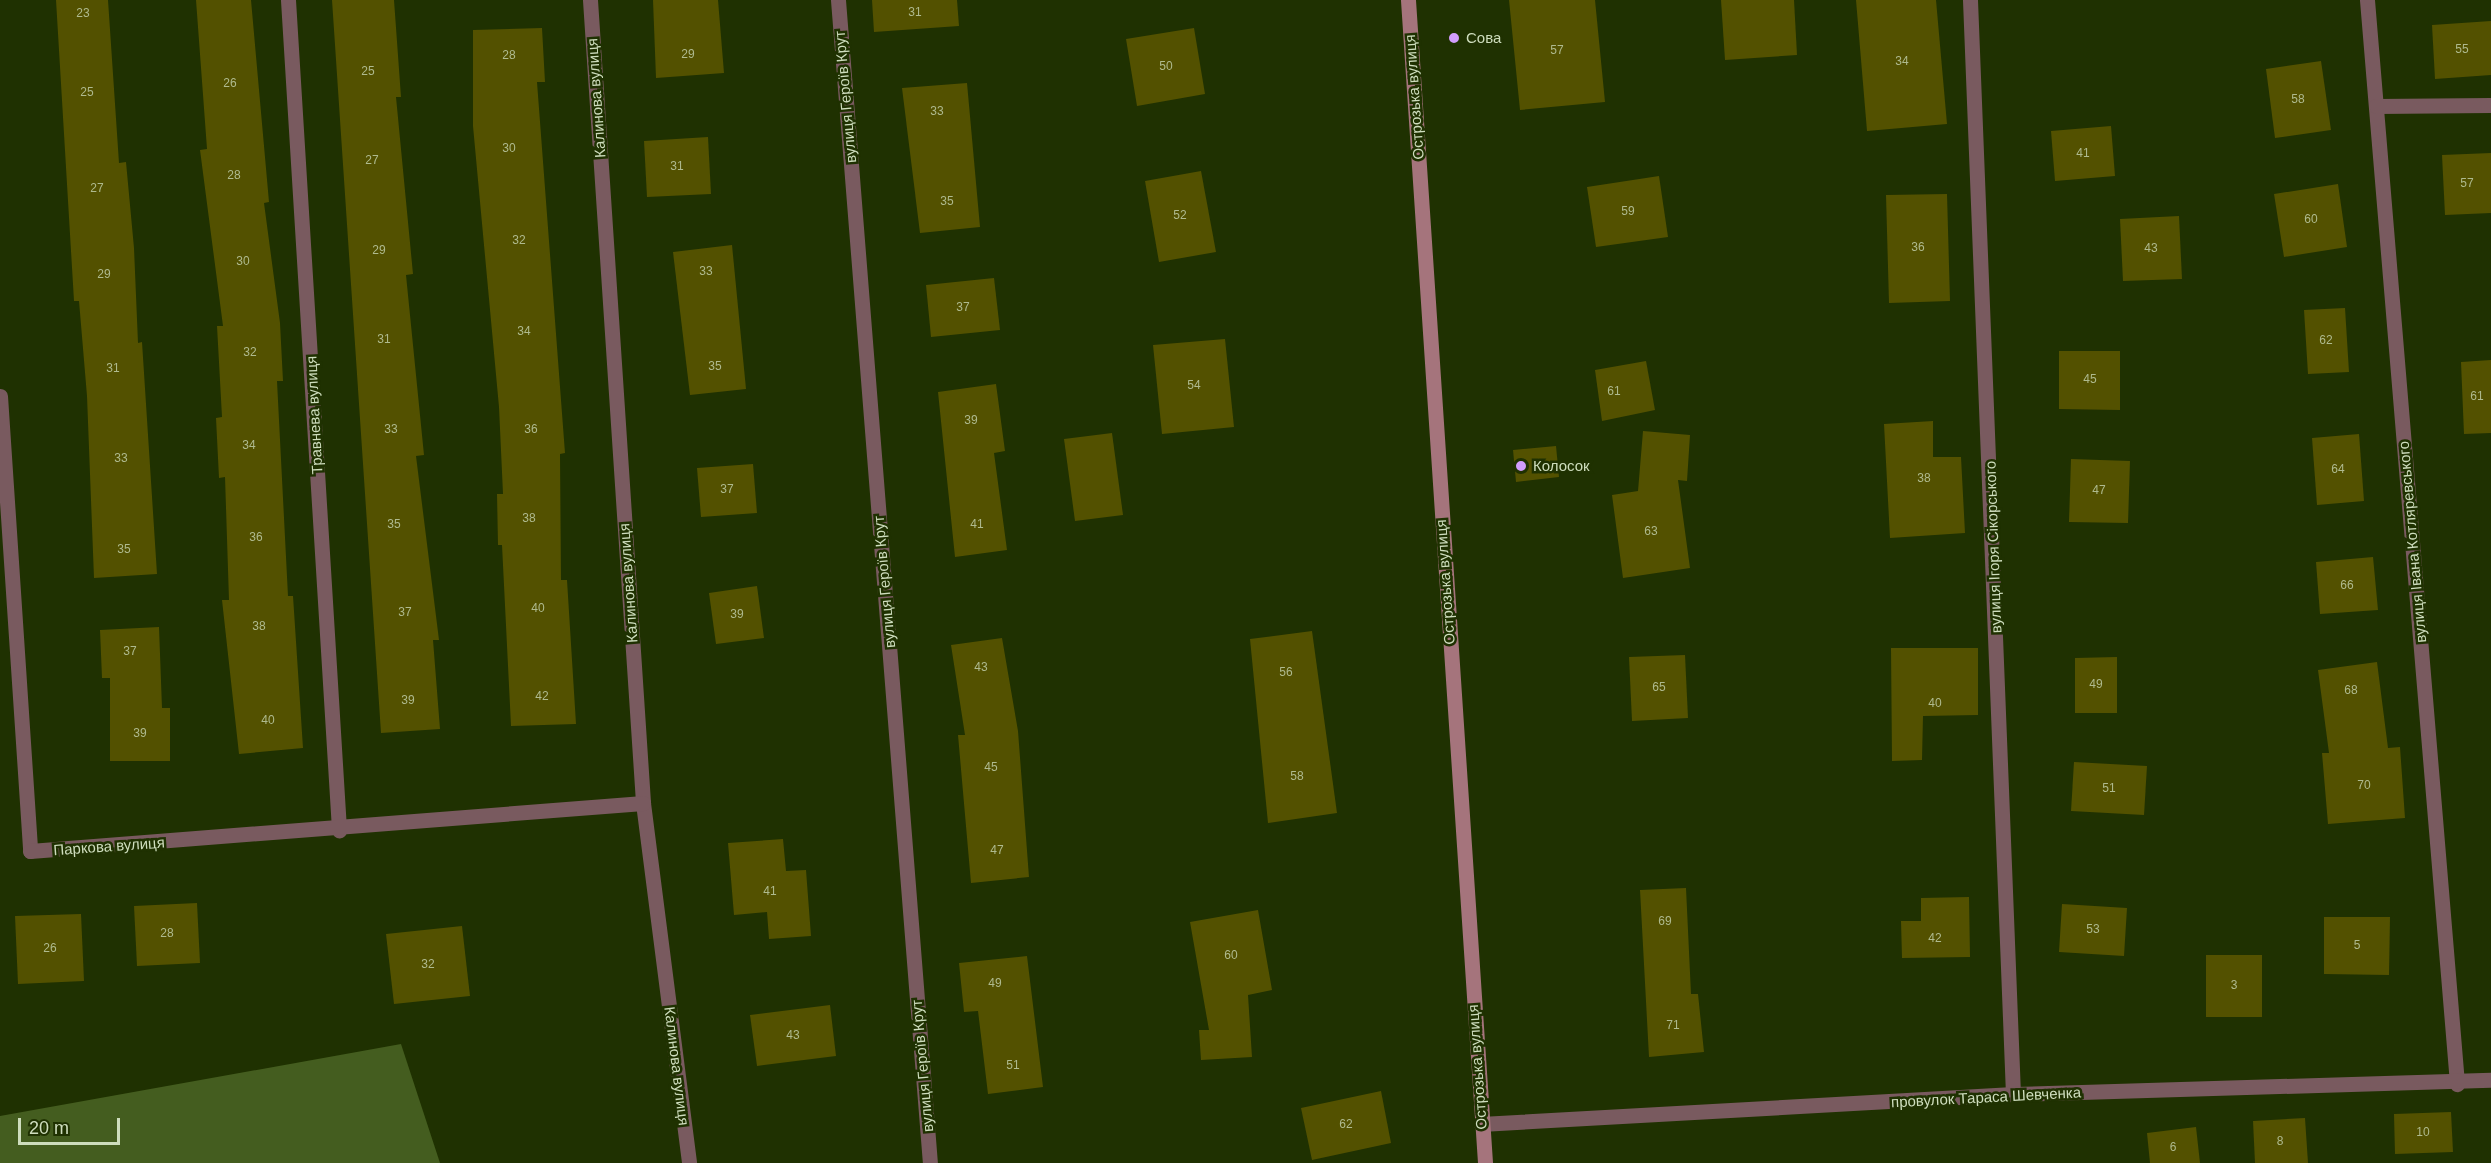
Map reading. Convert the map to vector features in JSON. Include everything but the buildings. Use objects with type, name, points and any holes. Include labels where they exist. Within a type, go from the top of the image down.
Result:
[{"type":"main road","name":"Острозька вулиця","points":[[1408,0],[1480,1124],[1485,1163]]},
{"type":"street","name":"Травнева вулиця","points":[[288,0],[339,830]]},
{"type":"street","name":"Калинова вулиця","points":[[590,0],[643,803],[689,1163]]},
{"type":"street","name":"вулиця Героїв Крут","points":[[838,0],[930,1163]]},
{"type":"street","name":"вулиця Ігоря Сікорського","points":[[1970,0],[2013,1094]]},
{"type":"street","name":"вулиця Івана Котляревського","points":[[2367,0],[2457,1084]]},
{"type":"street","points":[[2376,106],[2491,105]]},
{"type":"street","name":"Паркова вулиця","points":[[0,396],[30,851],[339,830],[643,803]]},
{"type":"street","name":"провулок Тараса Шевченка","points":[[1480,1124],[2013,1094],[2457,1084],[2491,1080]]},
{"type":"green space","points":[[401,1044],[440,1163],[0,1163],[0,1116]]},
{"type":"place","name":"Сова","points":[[1454,38]]},
{"type":"place","name":"Колосок","points":[[1521,466]]}]
